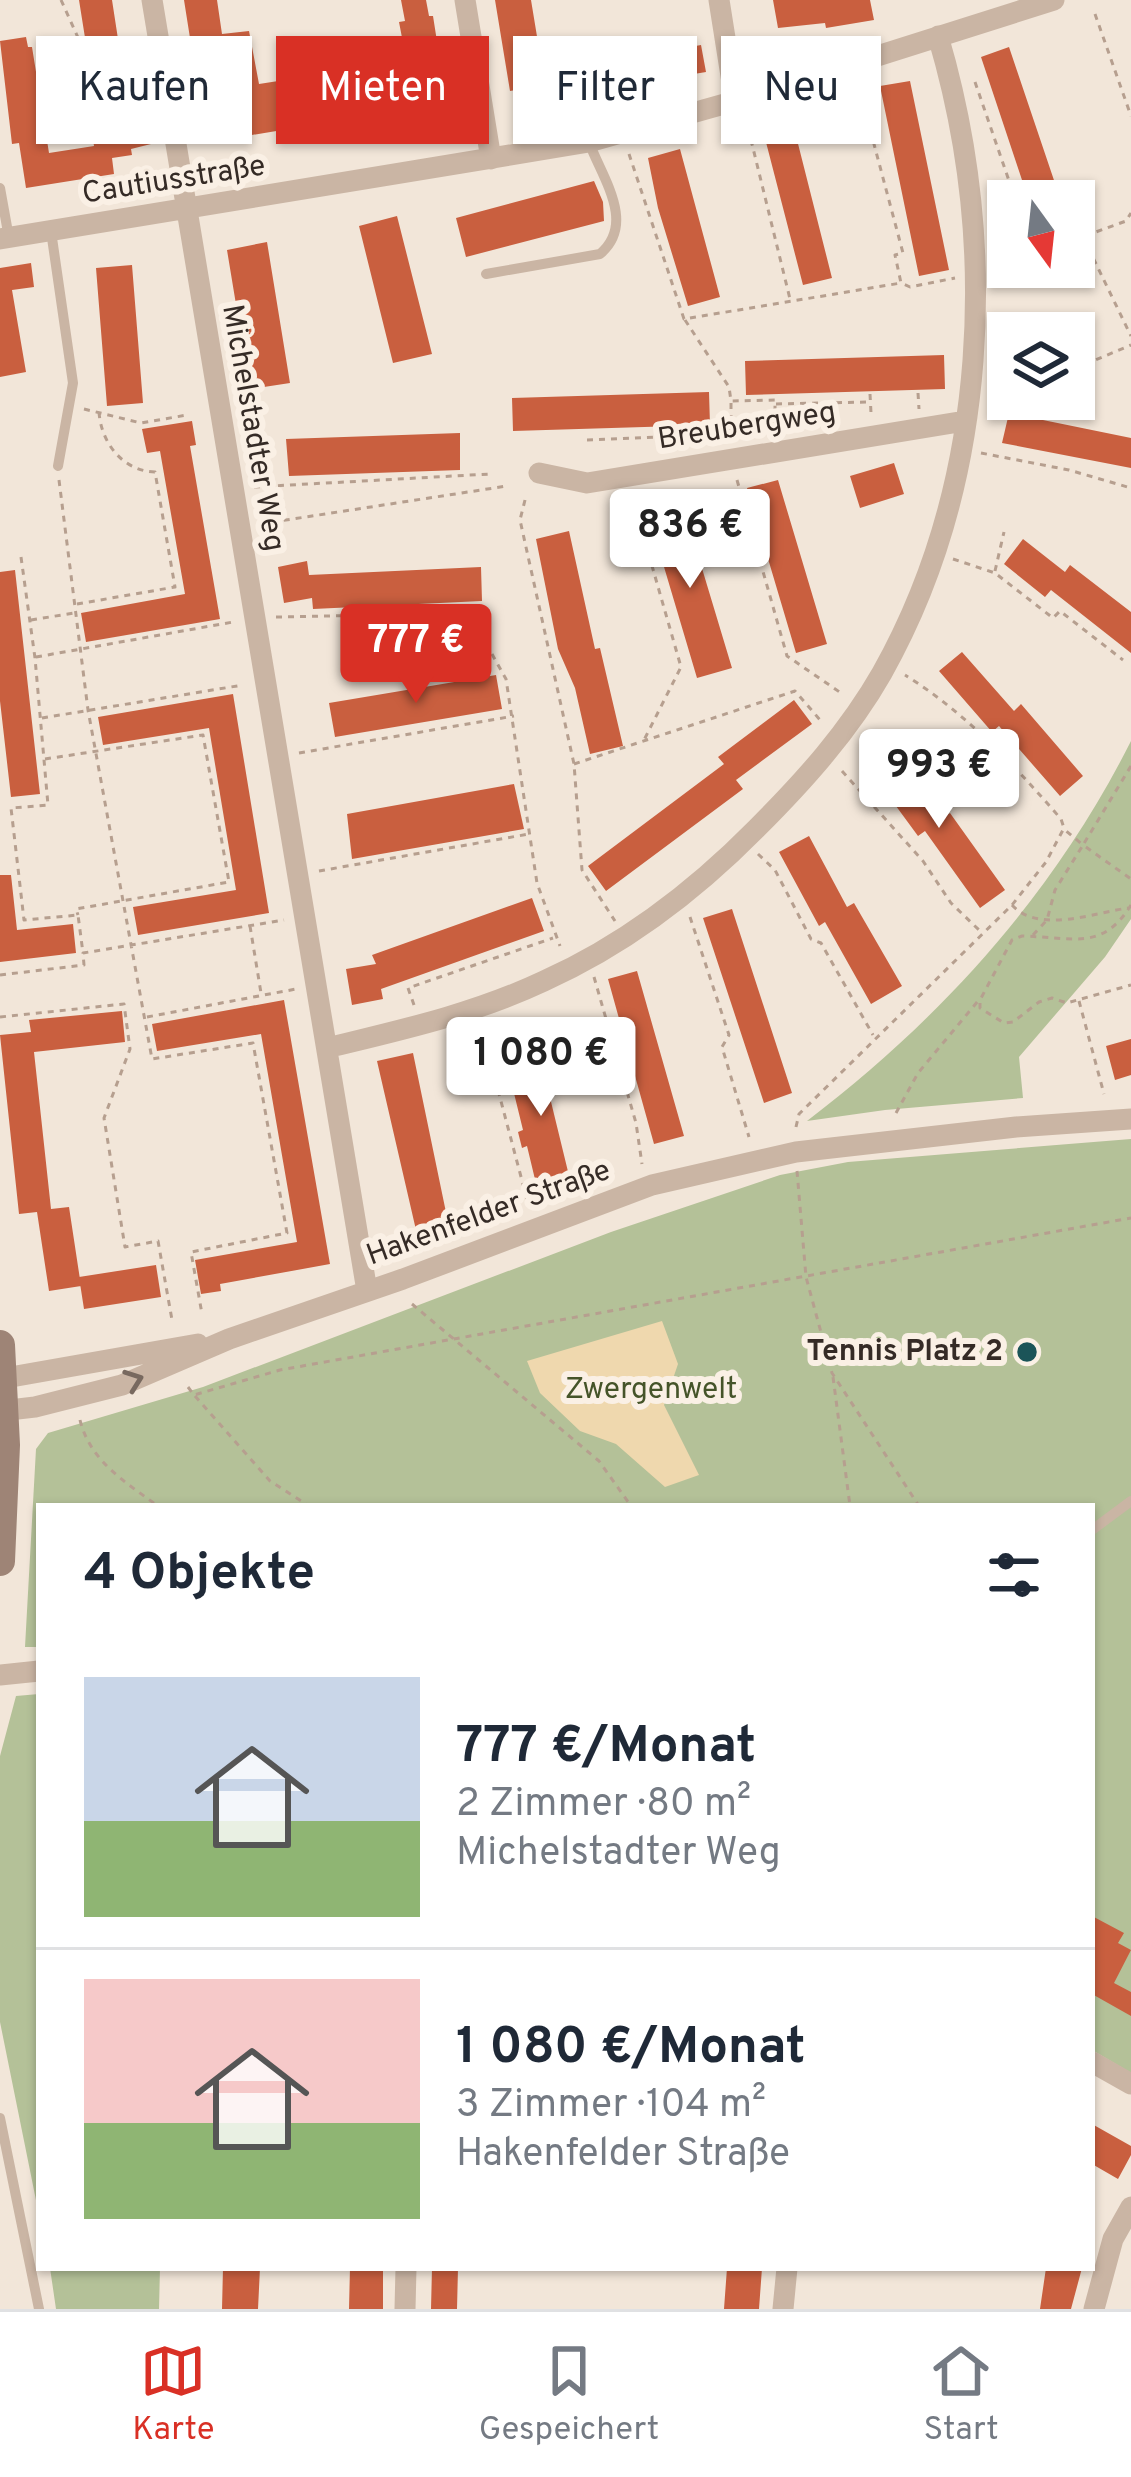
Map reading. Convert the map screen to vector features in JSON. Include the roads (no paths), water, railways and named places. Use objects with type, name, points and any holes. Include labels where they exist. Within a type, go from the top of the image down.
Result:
[{"type":"main road","points":[[0,1345],[0,1561]]},
{"type":"street","name":"Michelstadter Weg","points":[[152,0],[367,1291]]},
{"type":"street","points":[[465,0],[491,159]]},
{"type":"street","points":[[719,0],[724,36]]},
{"type":"street","name":"Cautiusstraße","points":[[881,57],[1025,4],[1054,0]]},
{"type":"street","points":[[326,1048],[441,1020],[548,980],[663,910],[736,850],[825,755],[879,677],[930,564],[953,484],[973,363],[975,231],[955,102],[938,36]]},
{"type":"street","name":"Cautiusstraße","points":[[4,239],[577,144]]},
{"type":"street","name":"Breubergweg","points":[[539,473],[587,483],[964,422]]},
{"type":"street","name":"Hakenfelder Straße","points":[[2,1395],[35,1408],[122,1384],[229,1339],[652,1185],[796,1152],[1131,1119]]},
{"type":"street","name":"Hakenfelder Straße","points":[[2,1395],[229,1339]]},
{"type":"street","points":[[0,1675],[36,1672]]},
{"type":"street","points":[[1095,2064],[1131,2084]]},
{"type":"street","points":[[1094,2309],[1114,2240],[1131,2207]]},
{"type":"street","points":[[405,2309],[406,2271]]},
{"type":"street","points":[[783,2309],[787,2271]]},
{"type":"lane","points":[[486,274],[600,254],[609,247],[617,221],[616,204],[590,144]]},
{"type":"lane","points":[[0,188],[4,239]]},
{"type":"lane","points":[[51,231],[71,352],[70,407],[58,466]]},
{"type":"lane","points":[[1095,1528],[1131,1502]]},
{"type":"lane","points":[[0,2118],[39,2309]]},
{"type":"place","name":"Tennis Platz 2","points":[[1027,1352]]},
{"type":"park label","name":"Zwergenwelt","points":[[651,1390]]}]
